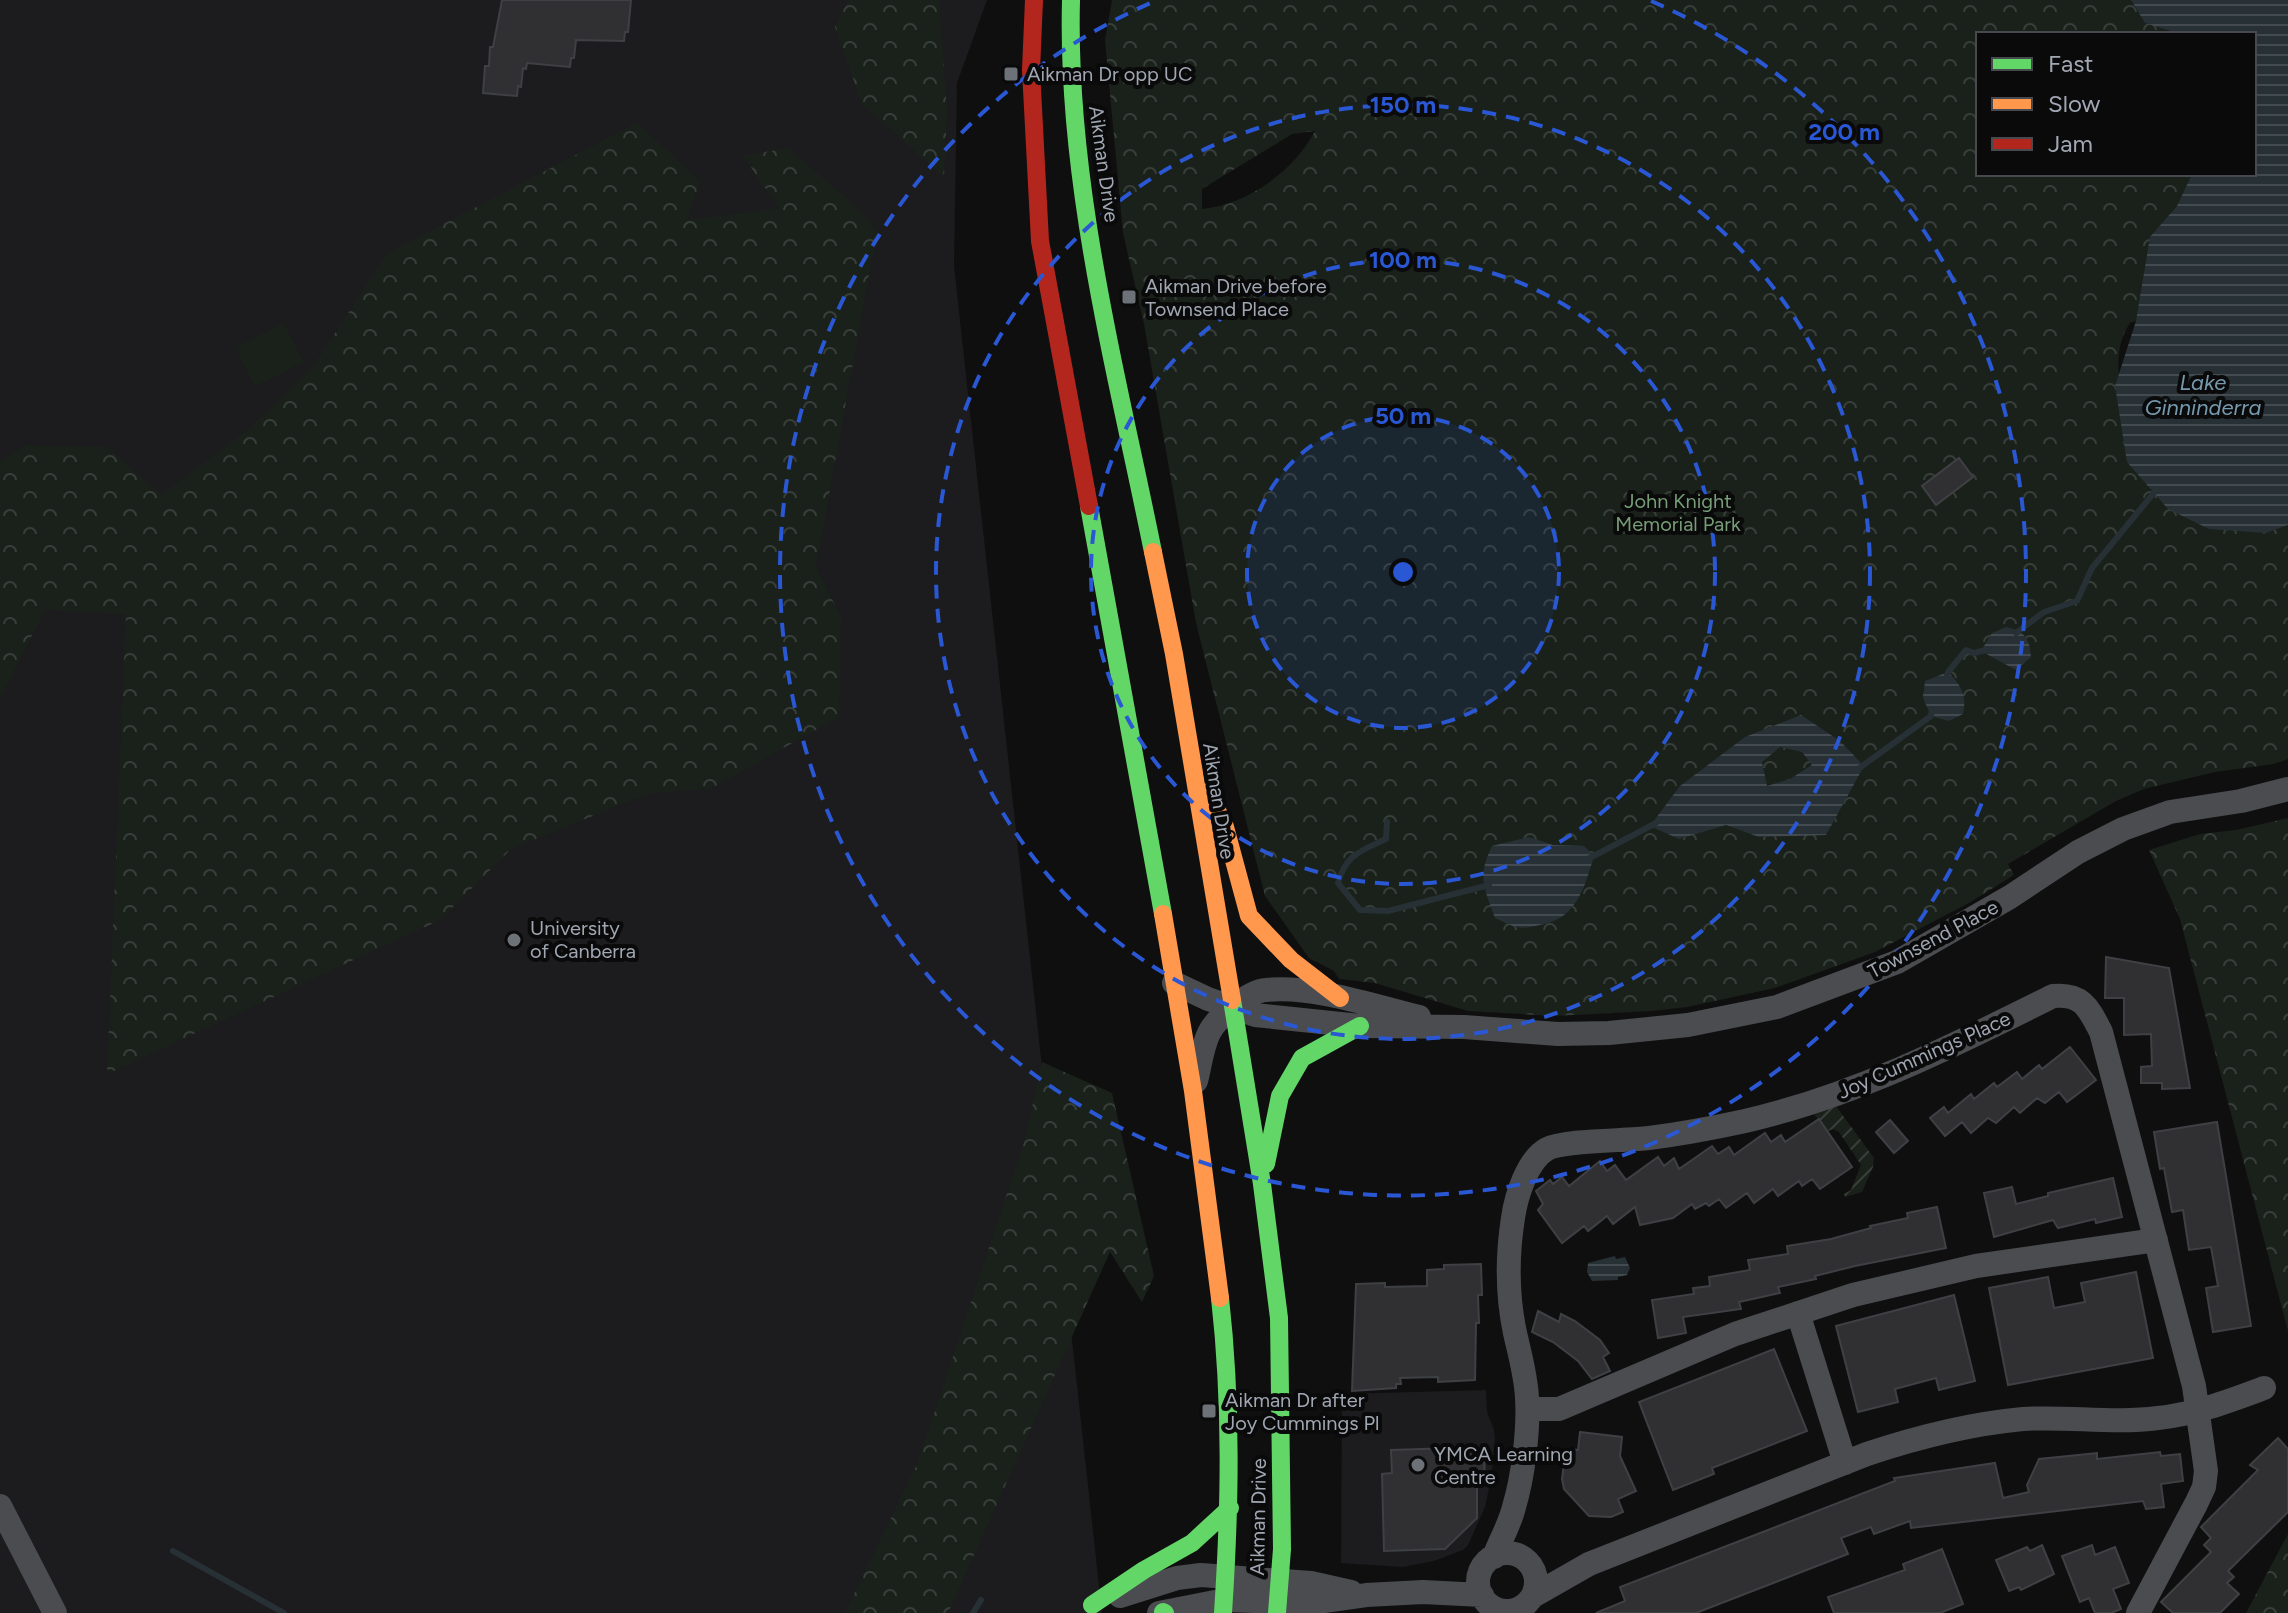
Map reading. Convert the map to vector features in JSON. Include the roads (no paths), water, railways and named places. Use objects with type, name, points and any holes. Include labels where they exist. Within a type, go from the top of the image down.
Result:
[{"type":"main road","name":"Aikman Drive","points":[[1034,0],[1031,70],[1036,212],[1040,241],[1101,564],[1193,1091],[1212,1225],[1226,1348],[1230,1508],[1225,1596]]},
{"type":"main road","name":"Aikman Drive","points":[[1071,0],[1075,141],[1174,654],[1262,1184],[1279,1318],[1282,1483],[1278,1599]]},
{"type":"main road","points":[[1190,756],[1225,827],[1249,916],[1291,960],[1340,998]]},
{"type":"main road","points":[[1262,1184],[1280,1096],[1302,1058],[1360,1026]]},
{"type":"main road","points":[[1087,1609],[1144,1570],[1192,1543],[1230,1508]]},
{"type":"street","name":"Townsend Place","points":[[1174,983],[1255,1015],[1360,1026],[1464,1027],[1558,1034],[1609,1033],[1688,1025],[1777,1007],[1897,962],[1998,904],[2078,852],[2123,829],[2170,812],[2241,801],[2288,789]]},
{"type":"street","name":"Townsend Place","points":[[1193,1091],[1209,1033],[1231,1008],[1263,990],[1287,989],[1340,998],[1464,1027]]},
{"type":"street","name":"Joy Cummings Place","points":[[1491,1589],[1514,1508],[1528,1409],[1523,1361],[1511,1309],[1509,1254],[1513,1213],[1530,1169],[1543,1151],[1561,1144],[1687,1133],[1765,1116],[1833,1096],[1900,1070],[2053,996],[2065,994],[2080,999],[2101,1032],[2194,1386],[2206,1471],[2204,1487],[2138,1613]]},
{"type":"street","points":[[1528,1409],[1559,1409],[1735,1334],[1853,1295],[1976,1266],[2156,1240]]},
{"type":"street","points":[[1798,1313],[1845,1463]]},
{"type":"street","points":[[1162,1613],[1225,1596],[1311,1603],[1366,1595],[1491,1589],[1513,1610],[1528,1604],[1589,1564],[1910,1440],[1999,1421],[2158,1418],[2197,1411],[2264,1388]]},
{"type":"street","points":[[0,1506],[55,1613]]},
{"type":"street","name":"Joy Cummings Place","points":[[1514,1508],[1526,1561],[1536,1581],[1528,1604]]},
{"type":"street","points":[[1491,1589],[1503,1554],[1526,1561],[1589,1564]]},
{"type":"street","points":[[1087,1609],[1177,1578],[1201,1575],[1225,1596]]},
{"type":"water","name":"Lake Ginninderra","points":[[2131,0],[2288,0],[2288,525],[2266,533],[2209,529],[2168,509],[2127,462],[2115,386],[2136,321],[2150,237],[2177,206],[2191,176],[2256,176],[2256,32],[2174,32],[2145,23]]},
{"type":"water","points":[[2006,627],[2022,634],[2029,645],[2031,657],[2016,670],[1981,651],[1992,633]]},
{"type":"water","points":[[1948,672],[1960,686],[1964,701],[1963,714],[1949,721],[1931,716],[1923,698],[1925,681]]},
{"type":"water","points":[[1801,715],[1840,741],[1864,766],[1826,835],[1759,837],[1726,825],[1679,839],[1650,826],[1680,786],[1745,737]],"holes":[[[1780,747],[1802,752],[1812,765],[1790,779],[1767,786],[1762,762]]]},
{"type":"water","points":[[1529,837],[1553,845],[1584,846],[1594,856],[1578,899],[1564,915],[1544,924],[1519,927],[1495,918],[1483,874],[1492,846]]},
{"type":"water","points":[[1615,1256],[1616,1259],[1625,1257],[1630,1268],[1627,1275],[1618,1277],[1618,1280],[1592,1281],[1587,1272],[1588,1263]]},
{"type":"waterway","points":[[2016,633],[2044,612],[2077,601],[2092,568],[2157,489]]},
{"type":"waterway","points":[[1946,678],[1966,650],[1974,653],[1986,650]]},
{"type":"waterway","points":[[1858,769],[1931,716],[1932,710]]},
{"type":"waterway","points":[[1387,822],[1386,839],[1350,859],[1341,873],[1338,883],[1360,910],[1388,911],[1489,885]]},
{"type":"waterway","points":[[1588,859],[1656,823]]},
{"type":"waterway","points":[[173,1551],[284,1613]]},
{"type":"waterway","points":[[973,1613],[981,1600]]},
{"type":"place","name":"Aikman Dr opp UC","points":[[1011,74]]},
{"type":"place","name":"Aikman Drive before Townsend Place","points":[[1129,297]]},
{"type":"place","name":"University of Canberra","points":[[514,940]]},
{"type":"place","name":"Aikman Dr after Joy Cummings Pl","points":[[1209,1411]]},
{"type":"place","name":"YMCA Learning Centre","points":[[1418,1465]]},
{"type":"park label","name":"John Knight Memorial Park","points":[[1678,512]]}]
